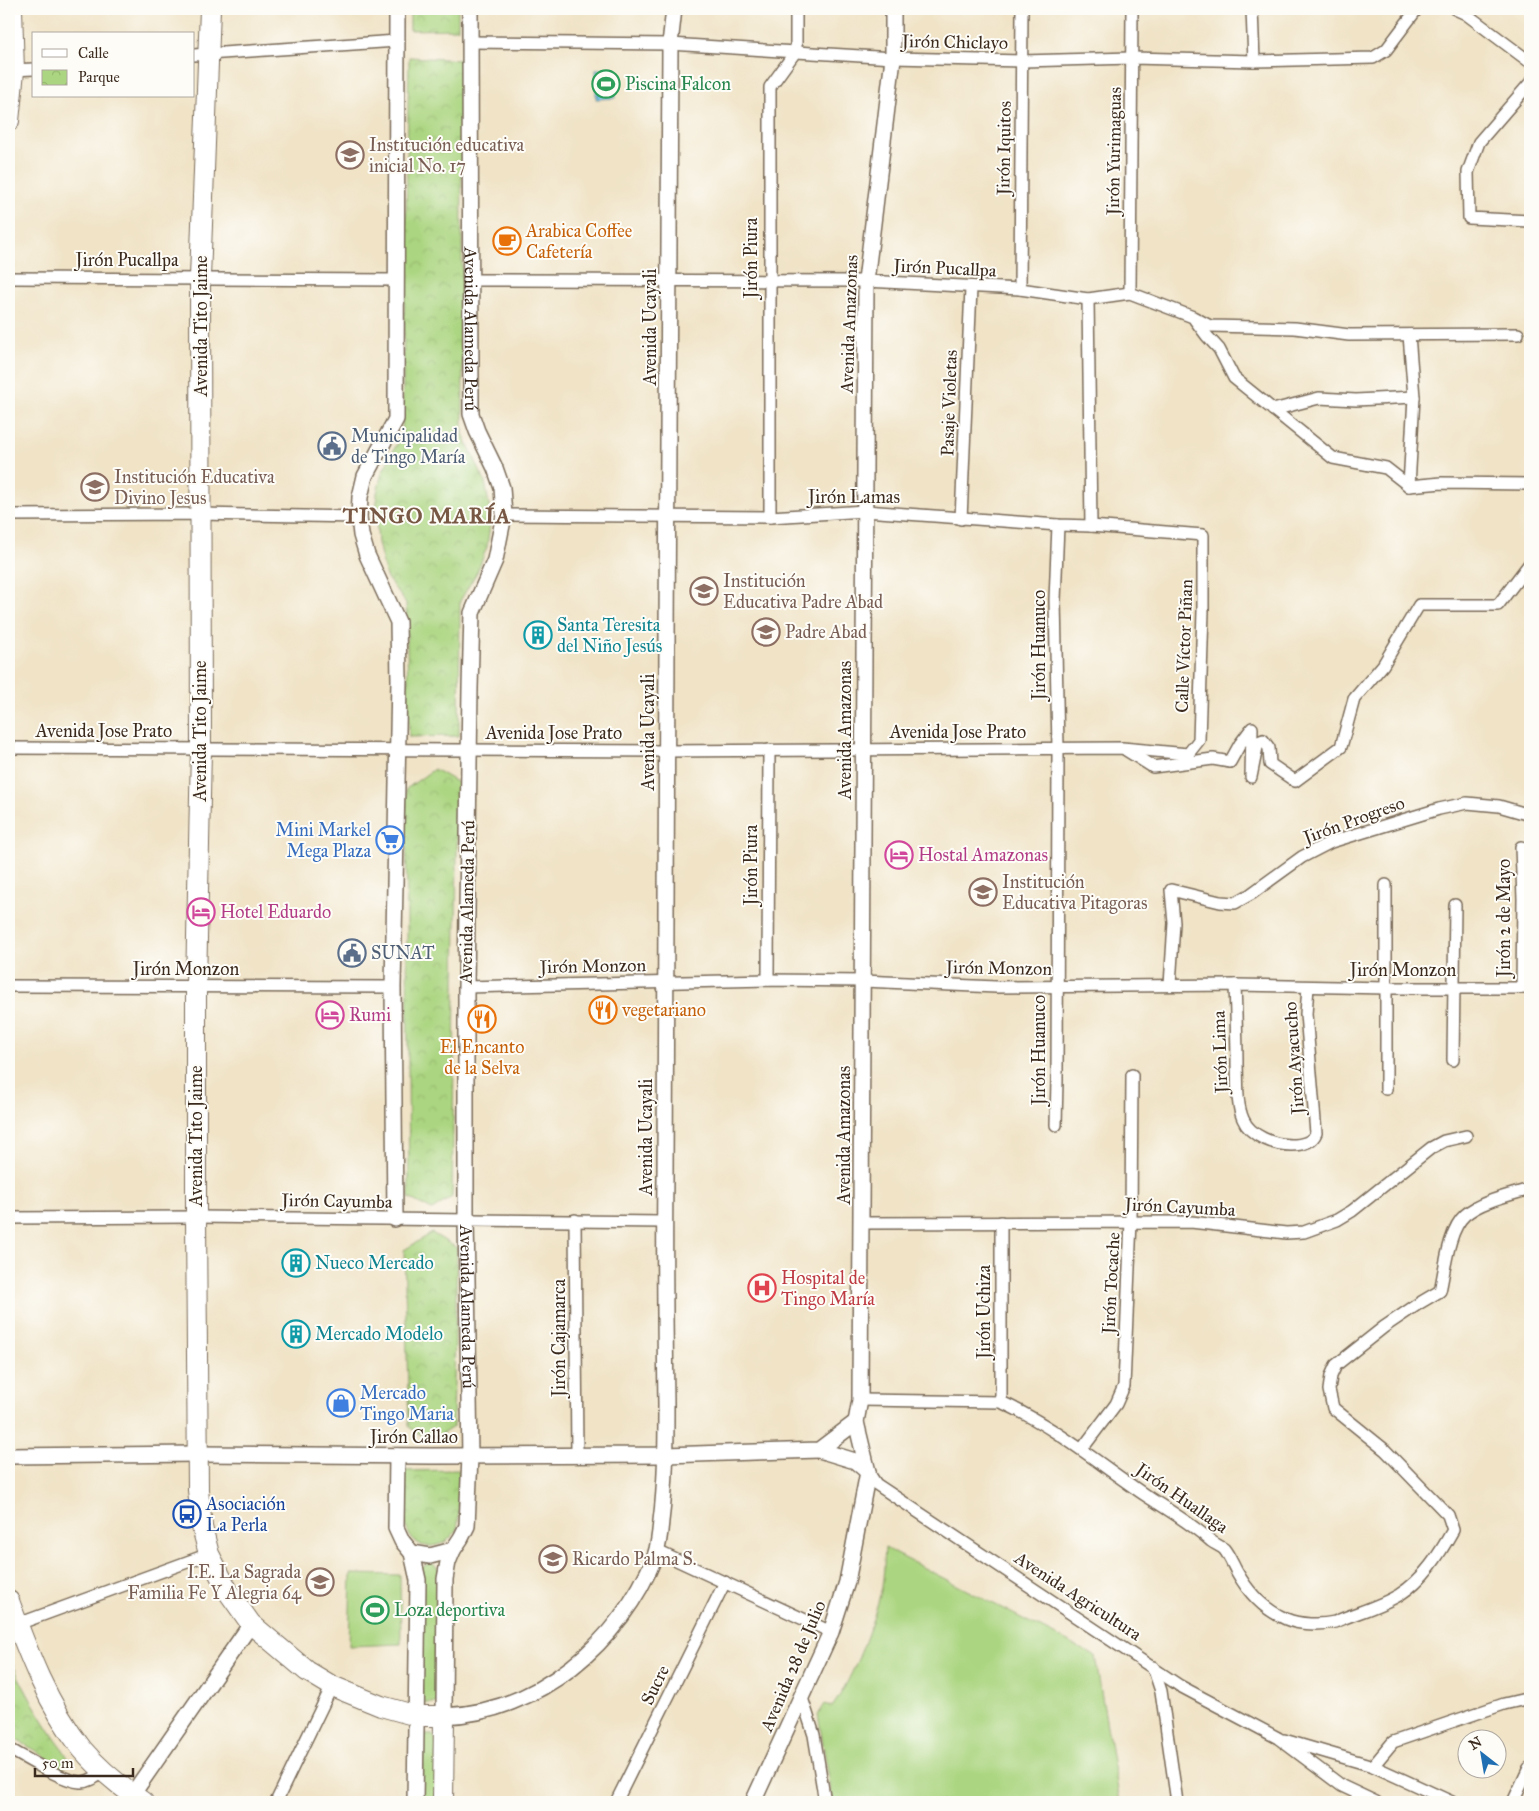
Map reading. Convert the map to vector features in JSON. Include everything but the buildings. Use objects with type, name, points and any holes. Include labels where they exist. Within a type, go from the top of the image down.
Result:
[{"type":"highway","points":[[9,122],[12,9]]},
{"type":"highway","name":"Avenida Tito Jaime","points":[[210,9],[201,54],[201,749],[196,986],[198,1490],[202,1527],[209,1554],[228,1593],[250,1624],[307,1671],[332,1686],[381,1706],[418,1716],[444,1716]]},
{"type":"highway","points":[[9,1601],[32,1665],[54,1706],[83,1749],[104,1772],[137,1798]]},
{"type":"highway","name":"Avenida Alameda Perú","points":[[443,1802],[444,1716]]},
{"type":"street","points":[[395,1219],[393,987],[400,680],[398,622],[367,554],[361,535],[359,517],[360,497],[365,476],[396,419],[397,9]]},
{"type":"street","name":"Avenida Alameda Perú","points":[[444,1716],[445,1579],[448,1562],[467,1526],[470,1456],[466,1220],[466,987],[472,613],[495,560],[504,515],[502,488],[471,414],[470,9]]},
{"type":"street","name":"Avenida Ucayali","points":[[444,1716],[482,1711],[516,1700],[545,1686],[573,1666],[601,1642],[624,1614],[639,1591],[657,1551],[664,1495],[666,1455],[664,1222],[670,44],[674,9]]},
{"type":"street","points":[[796,9],[796,51]]},
{"type":"street","name":"Avenida Amazonas","points":[[856,1422],[860,1400],[862,1223],[866,281],[893,58],[893,9]]},
{"type":"street","name":"Jirón Iquitos","points":[[1020,289],[1022,9]]},
{"type":"street","name":"Jirón Yurimaguas","points":[[1130,293],[1132,9]]},
{"type":"street","points":[[1252,9],[1254,61]]},
{"type":"street","name":"Jirón Chiclayo","points":[[470,42],[670,44],[893,58],[1023,61],[1132,58],[1254,61],[1373,58],[1386,50],[1417,9]]},
{"type":"street","points":[[1455,9],[1466,14],[1530,62]]},
{"type":"street","points":[[201,54],[396,41]]},
{"type":"street","name":"Jirón Piura","points":[[770,516],[770,88],[796,51]]},
{"type":"street","points":[[11,70],[32,69]]},
{"type":"street","points":[[1530,83],[1479,142],[1468,172],[1469,218],[1530,221]]},
{"type":"street","name":"Jirón Pucallpa","points":[[9,278],[396,280]]},
{"type":"street","name":"Jirón Pucallpa","points":[[470,280],[866,281],[971,288],[1020,289],[1088,299],[1130,293],[1193,317],[1210,326],[1295,328],[1349,335],[1518,334]]},
{"type":"street","name":"Pasaje Violetas","points":[[961,519],[971,288]]},
{"type":"street","points":[[1088,299],[1091,526]]},
{"type":"street","points":[[1193,317],[1219,349],[1234,378],[1333,458],[1386,468],[1410,486],[1442,483],[1530,484]]},
{"type":"street","points":[[1409,335],[1414,397],[1410,486]]},
{"type":"street","points":[[1273,410],[1319,398],[1356,400],[1414,397]]},
{"type":"street","name":"Jirón Lamas","points":[[504,515],[770,516],[865,511],[961,519],[1091,526],[1204,536]]},
{"type":"street","points":[[9,516],[200,514],[359,517]]},
{"type":"street","name":"Jirón Huanuco","points":[[1056,1125],[1058,749],[1055,600],[1058,525]]},
{"type":"street","name":"Calle Víctor Piñan","points":[[1188,754],[1198,740],[1204,536]]},
{"type":"street","points":[[1122,748],[1152,767],[1213,759],[1230,762],[1252,728],[1251,777],[1258,742],[1263,740],[1269,748],[1270,764],[1295,781],[1341,747],[1354,699],[1383,665],[1419,606],[1498,605],[1530,563]]},
{"type":"street","name":"Avenida Jose Prato","points":[[9,748],[667,751],[1122,748],[1188,754]]},
{"type":"street","name":"Jirón Piura","points":[[768,980],[769,750]]},
{"type":"street","name":"Jirón Progreso","points":[[1170,985],[1174,924],[1171,890],[1220,902],[1235,902],[1251,894],[1302,857],[1331,842],[1439,809],[1467,803],[1500,806],[1530,815]]},
{"type":"street","name":"Jirón 2 de Mayo","points":[[1521,847],[1526,988]]},
{"type":"street","points":[[1386,885],[1386,1089]]},
{"type":"street","points":[[1453,1060],[1455,905]]},
{"type":"street","name":"Jirón Monzon","points":[[466,987],[768,980],[996,986],[1235,985],[1526,988]]},
{"type":"street","name":"Jirón Lima","points":[[1235,985],[1238,1093],[1242,1118],[1246,1125],[1259,1136],[1284,1145],[1305,1144],[1314,1138],[1317,1126]]},
{"type":"street","name":"Jirón Monzon","points":[[9,986],[393,987]]},
{"type":"street","name":"Jirón Ayacucho","points":[[1308,987],[1306,1014],[1317,1126]]},
{"type":"street","name":"Jirón Tocache","points":[[1082,1449],[1116,1404],[1124,1386],[1131,1222],[1132,1075]]},
{"type":"street","name":"Jirón Cayumba","points":[[862,1223],[1191,1222],[1286,1233],[1304,1232],[1337,1220],[1352,1211],[1431,1148],[1444,1141],[1466,1136]]},
{"type":"street","name":"Jirón Huallaga","points":[[860,1400],[1001,1402],[1021,1411],[1082,1449],[1224,1549],[1242,1581],[1256,1598],[1268,1608],[1286,1619],[1300,1623],[1326,1624],[1335,1622],[1379,1604],[1404,1590],[1428,1569],[1439,1556],[1453,1530],[1448,1515],[1385,1450],[1333,1408],[1329,1390],[1331,1376],[1336,1365],[1384,1327],[1440,1291],[1451,1242],[1456,1229],[1465,1215],[1478,1207],[1504,1197],[1530,1190]]},
{"type":"street","name":"Jirón Cayumba","points":[[9,1218],[196,1216],[664,1222]]},
{"type":"street","name":"Jirón Cajamarca","points":[[575,1220],[577,1455]]},
{"type":"street","name":"Jirón Uchiza","points":[[1001,1222],[1001,1402]]},
{"type":"street","points":[[819,1450],[856,1422]]},
{"type":"street","name":"Avenida 28 de Julio","points":[[753,1802],[831,1632],[847,1582],[868,1472],[856,1422]]},
{"type":"street","name":"Jirón Callao","points":[[9,1456],[198,1454],[397,1456],[666,1455],[819,1450],[854,1461],[868,1472]]},
{"type":"street","points":[[397,1456],[396,1528],[402,1541],[412,1554],[418,1580],[418,1716],[415,1802]]},
{"type":"street","name":"Avenida Agricultura","points":[[868,1472],[876,1484],[1180,1686],[1278,1738],[1342,1786],[1376,1802]]},
{"type":"street","points":[[412,1554],[430,1556],[453,1550]]},
{"type":"street","points":[[657,1551],[831,1632]]},
{"type":"street","points":[[18,1624],[209,1554]]},
{"type":"street","name":"Sucre","points":[[616,1802],[724,1582]]},
{"type":"street","points":[[137,1798],[250,1624]]},
{"type":"street","points":[[1153,1667],[1161,1691],[1177,1802]]},
{"type":"street","points":[[276,1802],[332,1686]]},
{"type":"street","points":[[802,1698],[814,1735],[825,1802]]},
{"type":"street","points":[[1373,1766],[1393,1742],[1504,1704],[1530,1698]]},
{"type":"street","name":"Avenida Agricultura","points":[[1278,1738],[1373,1766],[1452,1802]]},
{"type":"street","points":[[9,1749],[60,1776],[79,1782],[90,1781],[104,1772]]},
{"type":"street","points":[[1513,1802],[1529,1768]]},
{"type":"green space","points":[[410,9],[458,9],[458,29],[410,30]]},
{"type":"green space","points":[[409,57],[461,60],[463,434],[485,482],[491,517],[487,547],[477,572],[460,601],[459,736],[409,737],[406,603],[386,577],[378,543],[376,518],[377,493],[382,473],[402,434]]},
{"type":"green space","points":[[434,769],[458,783],[452,1197],[432,1210],[409,1198],[406,789]]},
{"type":"green space","points":[[432,1233],[457,1248],[453,1427],[431,1441],[409,1427],[404,1250]]},
{"type":"green space","points":[[459,1470],[457,1528],[451,1537],[437,1545],[424,1546],[414,1541],[408,1532],[405,1521],[403,1471]]},
{"type":"green space","points":[[885,1548],[1095,1656],[1120,1802],[833,1802],[818,1715],[825,1704],[832,1707],[848,1681],[862,1650],[882,1587]]},
{"type":"green space","points":[[430,1562],[439,1569],[438,1699],[436,1703],[425,1703],[421,1699],[422,1568]]},
{"type":"green space","name":"Loza deportiva","points":[[351,1574],[400,1575],[401,1644],[349,1646]]},
{"type":"green space","points":[[9,1654],[28,1695],[70,1764],[61,1768],[35,1750],[9,1736]]},
{"type":"green space","points":[[425,1735],[433,1735],[437,1741],[437,1802],[422,1802],[422,1742]]},
{"type":"water","name":"Piscina Falcon","points":[[596,69],[615,69],[615,98],[596,99]]},
{"type":"place","name":"Piscina Falcon","points":[[606,84]]},
{"type":"place","name":"Institución educativa inicial No. 17","points":[[350,155]]},
{"type":"place","name":"Arabica Coffee Cafetería","points":[[507,241]]},
{"type":"place","name":"Municipalidad de Tingo María","points":[[332,446]]},
{"type":"place","name":"Institución Educativa Divino Jesus","points":[[95,487]]},
{"type":"place","name":"Institución Educativa Padre Abad","points":[[704,591]]},
{"type":"place","name":"Padre Abad","points":[[766,632]]},
{"type":"place","name":"Santa Teresita del Niño Jesús","points":[[538,635]]},
{"type":"place","name":"Mini Markel Mega Plaza","points":[[390,840]]},
{"type":"place","name":"Hostal Amazonas","points":[[899,855]]},
{"type":"place","name":"Institución Educativa Pitagoras","points":[[983,892]]},
{"type":"place","name":"Hotel Eduardo","points":[[201,912]]},
{"type":"place","name":"SUNAT","points":[[352,953]]},
{"type":"place","name":"vegetariano","points":[[603,1010]]},
{"type":"place","name":"Rumi","points":[[330,1015]]},
{"type":"place","name":"El Encanto de la Selva","points":[[482,1019]]},
{"type":"place","name":"Nueco Mercado","points":[[296,1263]]},
{"type":"place","name":"Hospital de Tingo María","points":[[762,1288]]},
{"type":"place","name":"Mercado Modelo","points":[[296,1334]]},
{"type":"place","name":"Mercado Tingo Maria","points":[[341,1403]]},
{"type":"place","name":"Asociación La Perla","points":[[187,1514]]},
{"type":"place","name":"Ricardo Palma S.","points":[[553,1559]]},
{"type":"place","name":"I.E. La Sagrada Familia Fe Y Alegria 64","points":[[320,1582]]},
{"type":"place","name":"Loza deportiva","points":[[375,1610]]},
{"type":"district","name":"TINGO MARÍA","points":[[427,515]]}]
